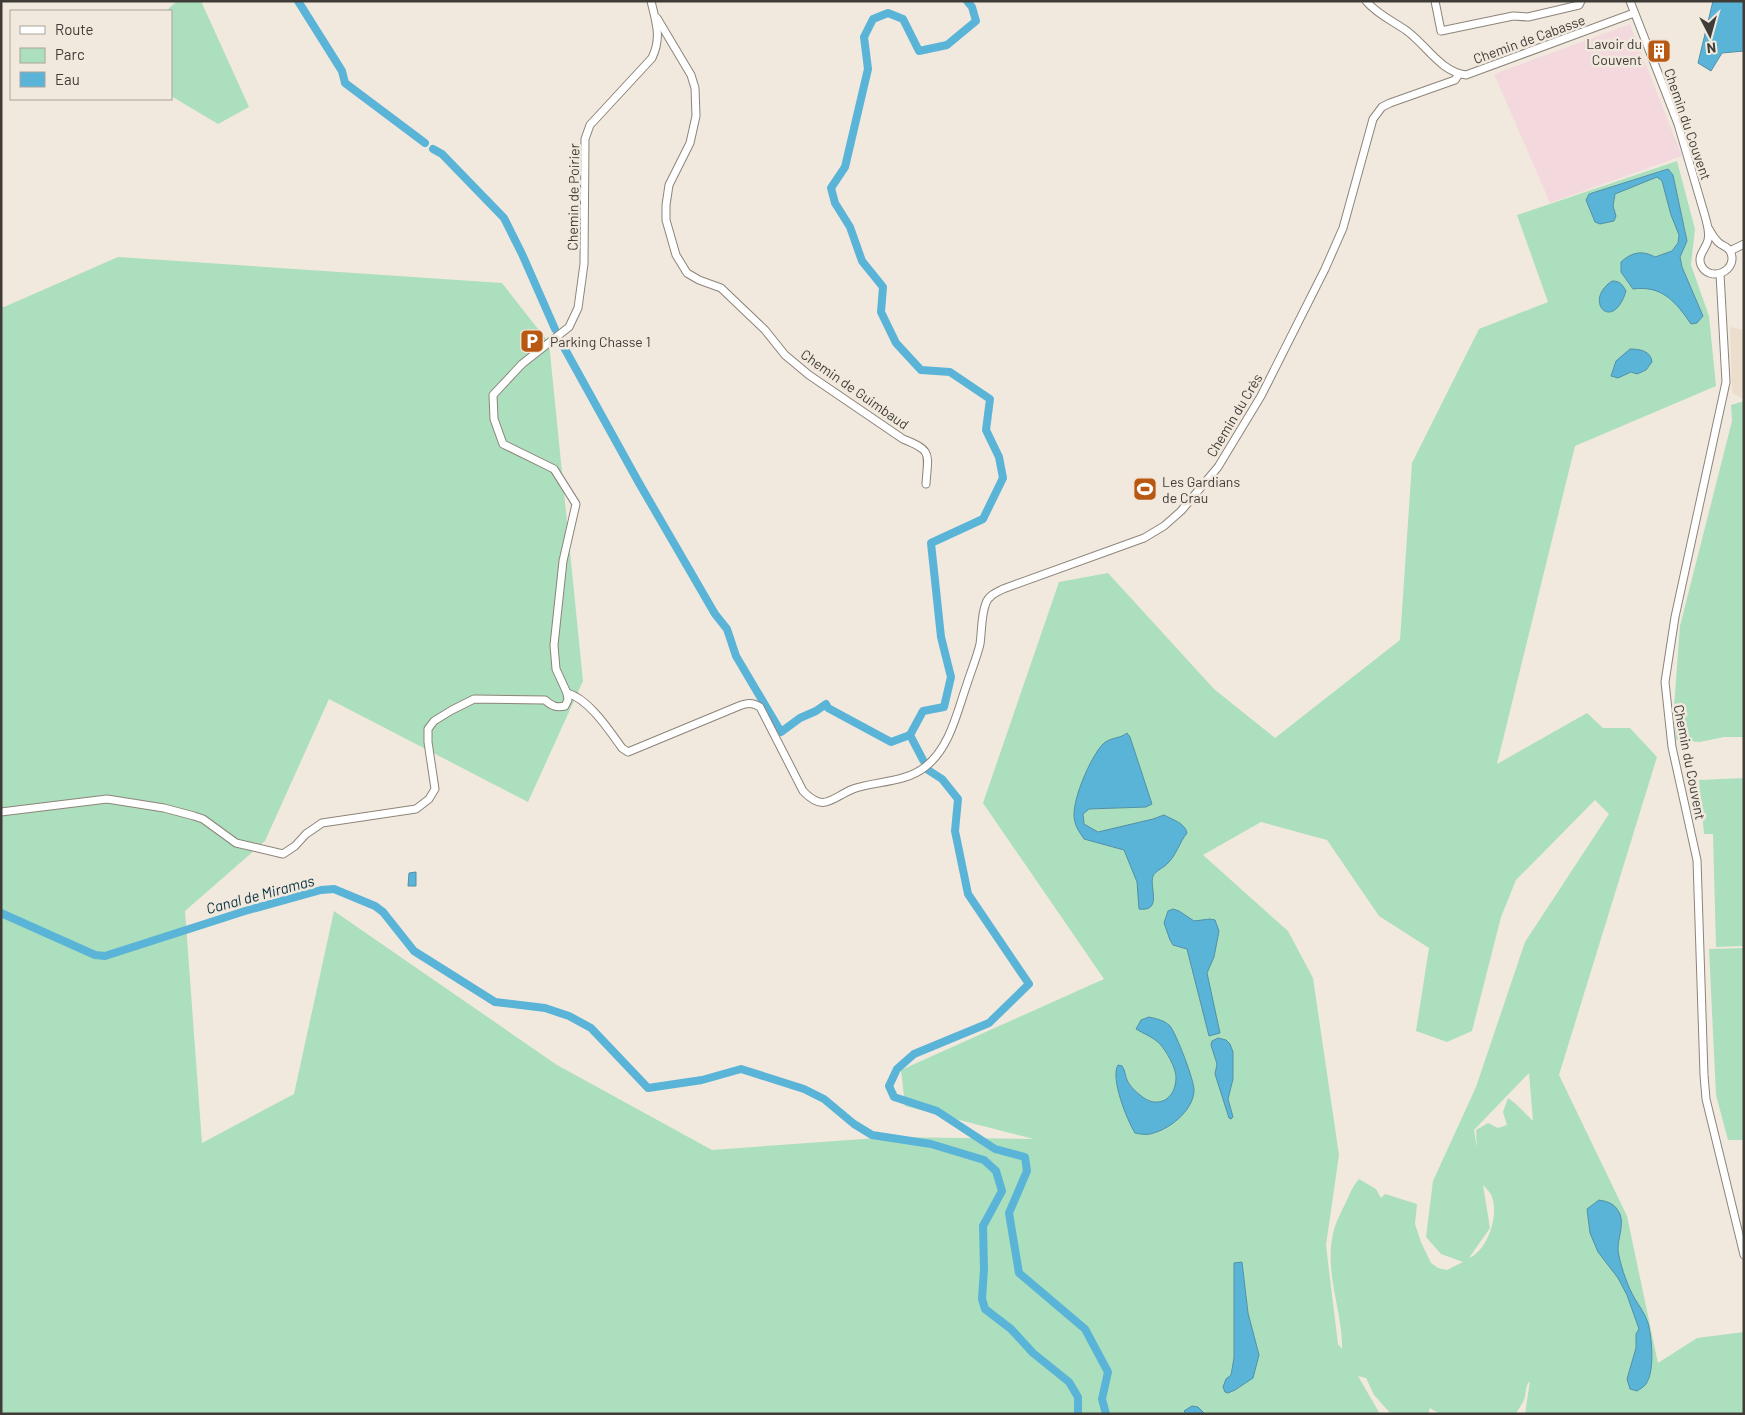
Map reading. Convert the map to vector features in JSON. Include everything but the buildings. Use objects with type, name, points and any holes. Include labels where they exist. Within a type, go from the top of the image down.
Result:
[{"type":"street","name":"Chemin de Poirier","points":[[567,693],[556,669],[554,645],[563,561],[576,504],[554,469],[503,444],[494,419],[493,395],[522,364],[569,327],[578,308],[584,264],[585,140],[590,125],[652,58],[657,47],[658,34],[652,1]]},
{"type":"street","name":"Chemin de Cabasse","points":[[1366,1],[1374,11],[1408,32],[1453,72],[1466,75],[1634,13]]},
{"type":"street","points":[[1435,1],[1441,31],[1513,16],[1528,17],[1579,5],[1581,1]]},
{"type":"street","name":"Chemin du Couvent","points":[[1630,1],[1685,144],[1709,229],[1709,239],[1700,256],[1702,266],[1709,273],[1720,274],[1726,382],[1677,609],[1665,682],[1672,747],[1697,860],[1706,1099],[1744,1255]]},
{"type":"street","name":"Chemin de Guimbaud","points":[[654,13],[691,75],[695,88],[696,116],[690,143],[669,185],[666,205],[666,220],[676,255],[687,273],[699,280],[722,288],[766,330],[785,354],[810,375],[902,439],[925,450],[928,455],[926,484]]},
{"type":"street","name":"Chemin du Crès","points":[[567,693],[574,695],[596,713],[622,748],[628,752],[745,703],[753,703],[760,707],[803,791],[812,801],[829,802],[852,790],[910,775],[924,768],[937,755],[950,733],[979,646],[986,603],[992,595],[1003,589],[1144,538],[1164,526],[1181,511],[1218,467],[1261,396],[1286,347],[1343,228],[1373,119],[1382,107],[1455,80],[1459,74]]},
{"type":"street","name":"Chemin du Couvent","points":[[1709,229],[1720,244],[1730,251]]},
{"type":"street","points":[[1706,247],[1715,243],[1720,244]]},
{"type":"street","points":[[1720,274],[1724,272],[1732,261],[1730,251],[1744,244]]},
{"type":"street","points":[[1,812],[107,799],[164,808],[194,816],[203,819],[236,843],[283,854],[322,823],[416,809],[429,799],[435,789],[428,742],[428,729],[434,721],[452,710],[474,699],[545,700],[552,706],[565,706],[568,700],[567,693]]},
{"type":"shaded area","points":[[1630,24],[1682,156],[1550,203],[1494,74]]},
{"type":"shaded area","points":[[1730,327],[1744,330],[1744,399],[1734,394],[1732,390]]},
{"type":"green space","points":[[177,1],[201,1],[249,107],[218,124],[172,97],[172,10],[167,10]]},
{"type":"green space","points":[[1677,161],[1695,229],[1691,265],[1709,316],[1716,386],[1575,446],[1497,764],[1587,713],[1603,728],[1630,728],[1657,757],[1559,1075],[1627,1216],[1658,1363],[1697,1338],[1744,1332],[1744,1414],[1525,1414],[1530,1381],[1524,1399],[1516,1414],[1440,1414],[1430,1408],[1428,1414],[1391,1414],[1374,1395],[1366,1378],[1358,1376],[1380,1414],[1,1414],[1,306],[4,307],[118,257],[502,283],[549,343],[583,681],[528,802],[329,699],[265,841],[185,911],[202,1143],[294,1094],[334,911],[557,1065],[712,1150],[891,1137],[1034,1139],[905,1106],[901,1070],[1104,979],[983,803],[1059,582],[1108,573],[1214,689],[1275,738],[1400,640],[1412,463],[1479,329],[1548,302],[1517,215]],"holes":[[[1595,800],[1609,814],[1525,942],[1476,1087],[1433,1181],[1426,1237],[1441,1254],[1463,1262],[1447,1270],[1438,1268],[1431,1263],[1415,1224],[1417,1204],[1385,1194],[1381,1198],[1376,1189],[1359,1179],[1351,1190],[1337,1222],[1331,1249],[1332,1278],[1342,1335],[1342,1349],[1338,1344],[1326,1245],[1339,1155],[1313,978],[1288,931],[1203,855],[1261,822],[1327,840],[1379,916],[1429,948],[1416,1031],[1447,1042],[1472,1031],[1501,917],[1516,880]],[[1529,1073],[1533,1121],[1508,1098],[1503,1112],[1507,1125],[1498,1128],[1488,1123],[1476,1130],[1477,1148],[1474,1130]],[[1483,1185],[1492,1197],[1494,1204],[1493,1222],[1482,1248],[1469,1258],[1490,1228]]]},
{"type":"green space","points":[[1744,401],[1744,737],[1724,737],[1700,742],[1676,740],[1674,707],[1680,626],[1732,421],[1731,405]]},
{"type":"green space","points":[[1744,778],[1744,946],[1716,947],[1713,834],[1704,834],[1699,780]]},
{"type":"green space","points":[[1744,948],[1744,1140],[1728,1140],[1716,1095],[1709,949]]},
{"type":"water","points":[[1713,1],[1744,1],[1744,51],[1722,53],[1711,71],[1698,63]]},
{"type":"water","points":[[1668,169],[1673,175],[1687,241],[1680,257],[1682,267],[1703,316],[1697,323],[1691,324],[1674,302],[1660,293],[1643,288],[1633,289],[1621,272],[1621,262],[1629,256],[1637,253],[1646,253],[1655,257],[1672,251],[1678,243],[1679,235],[1671,215],[1662,181],[1657,177],[1615,194],[1613,206],[1616,216],[1614,221],[1600,224],[1595,222],[1586,200],[1589,194]]},
{"type":"water","points":[[1612,281],[1620,283],[1626,291],[1620,304],[1614,310],[1608,312],[1603,310],[1600,304],[1600,297],[1603,289]]},
{"type":"water","points":[[1630,349],[1641,350],[1647,353],[1650,355],[1652,362],[1646,370],[1637,374],[1631,372],[1618,378],[1611,376],[1616,361]]},
{"type":"water","points":[[1127,733],[1130,737],[1152,804],[1146,807],[1089,809],[1083,814],[1084,824],[1098,832],[1164,815],[1184,827],[1187,833],[1174,856],[1153,876],[1153,903],[1151,907],[1146,909],[1139,909],[1137,882],[1124,850],[1084,839],[1076,826],[1074,814],[1082,781],[1098,750],[1106,742]]},
{"type":"water","points":[[416,872],[416,886],[408,886],[409,873]]},
{"type":"water","points":[[1173,909],[1194,921],[1215,920],[1219,931],[1214,957],[1207,973],[1220,1033],[1209,1036],[1187,949],[1173,945],[1170,940],[1164,923],[1168,911]]},
{"type":"water","points":[[1149,1017],[1165,1022],[1173,1030],[1188,1068],[1194,1091],[1189,1106],[1179,1118],[1157,1132],[1145,1134],[1135,1133],[1128,1119],[1120,1099],[1116,1071],[1118,1065],[1122,1066],[1129,1084],[1136,1092],[1153,1102],[1164,1100],[1173,1092],[1176,1073],[1167,1054],[1157,1041],[1136,1029],[1141,1020]]},
{"type":"water","points":[[1218,1038],[1226,1040],[1233,1052],[1233,1079],[1228,1099],[1233,1117],[1231,1119],[1229,1118],[1215,1074],[1217,1064],[1211,1045],[1212,1041]]},
{"type":"water","points":[[1599,1200],[1612,1204],[1620,1214],[1621,1224],[1618,1251],[1620,1261],[1632,1294],[1648,1323],[1652,1354],[1651,1371],[1646,1384],[1637,1391],[1630,1389],[1627,1379],[1636,1348],[1636,1334],[1639,1329],[1627,1295],[1618,1278],[1598,1252],[1590,1233],[1587,1209]]},
{"type":"water","points":[[1242,1262],[1248,1313],[1259,1355],[1253,1378],[1228,1393],[1225,1392],[1223,1387],[1226,1379],[1231,1375],[1234,1358],[1234,1263]]},
{"type":"water","points":[[1192,1406],[1198,1407],[1205,1414],[1186,1414],[1184,1411]]},
{"type":"waterway","points":[[298,1],[342,71],[345,83],[425,143]]},
{"type":"waterway","points":[[923,760],[910,735],[923,711],[944,707],[951,677],[941,637],[931,543],[983,519],[1003,478],[999,457],[986,430],[990,399],[950,372],[921,370],[896,343],[881,312],[883,287],[862,261],[850,227],[835,203],[831,188],[845,167],[868,69],[864,37],[873,19],[888,13],[903,19],[919,51],[947,45],[976,21],[972,7],[967,1]]},
{"type":"waterway","points":[[433,149],[442,154],[504,218],[555,329]]},
{"type":"waterway","points":[[561,342],[639,483],[715,614],[727,629],[736,656],[781,732],[800,718],[826,704],[828,708],[891,742],[910,735]]},
{"type":"waterway","points":[[928,770],[942,779],[958,799],[955,831],[968,894],[1029,984],[989,1023],[914,1054],[897,1069],[889,1086],[894,1097],[937,1111],[995,1149],[1025,1157],[1027,1171],[1009,1213],[1019,1273],[1085,1329],[1108,1372],[1102,1399],[1106,1414]]},
{"type":"waterway","name":"Canal de Miramas","points":[[1,913],[95,955],[105,956],[245,911],[321,890],[334,889],[375,906],[383,912],[414,951],[495,1002],[545,1008],[569,1016],[591,1028],[648,1088],[702,1080],[741,1069],[804,1089],[824,1099],[854,1124],[872,1135],[931,1144],[984,1160],[996,1171],[1002,1191],[983,1226],[984,1269],[982,1299],[985,1309],[1011,1329],[1033,1353],[1069,1382],[1078,1397],[1078,1414]]},
{"type":"place","name":"Lavoir du Couvent","points":[[1659,51]]},
{"type":"place","name":"Parking Chasse 1","points":[[532,341]]},
{"type":"place","name":"Les Gardians de Crau","points":[[1145,489]]}]
